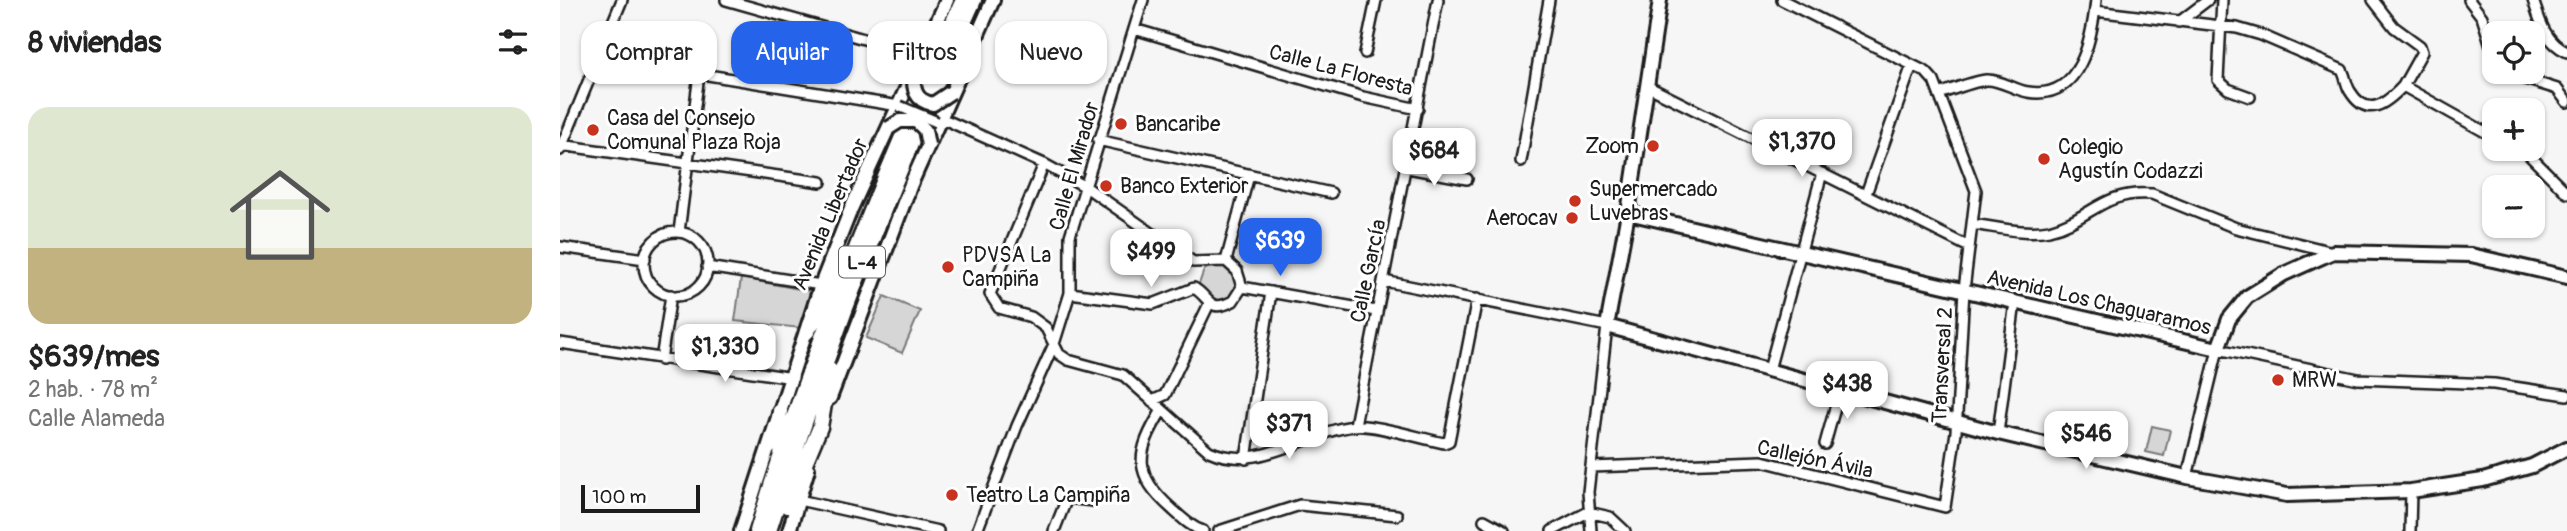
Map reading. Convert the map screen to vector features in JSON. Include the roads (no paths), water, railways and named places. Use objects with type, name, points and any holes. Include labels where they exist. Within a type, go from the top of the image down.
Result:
[{"type":"main road","name":"Avenida Libertador","points":[[757,531],[801,391],[896,128],[963,0]]},
{"type":"main road","name":"L-4","points":[[769,531],[849,295],[908,145],[974,0]]},
{"type":"main road","name":"L-4","points":[[807,332],[819,312],[896,128]]},
{"type":"main road","name":"L-4","points":[[779,531],[794,485],[820,426],[829,374],[901,182],[908,145]]},
{"type":"main road","name":"L-4","points":[[751,531],[775,450],[780,411]]},
{"type":"street","points":[[613,21],[622,0]]},
{"type":"street","points":[[726,0],[867,40]]},
{"type":"street","name":"Avenida Libertador","points":[[938,21],[947,0]]},
{"type":"street","name":"L-4","points":[[789,531],[820,426],[864,302],[937,122],[993,0]]},
{"type":"street","name":"Calle El Mirador","points":[[978,531],[1017,426],[1054,344],[1070,293],[1070,236],[1143,0]]},
{"type":"street","points":[[1365,52],[1376,0]]},
{"type":"street","name":"Calle García","points":[[1355,425],[1376,311],[1408,168],[1438,0]]},
{"type":"street","points":[[1521,161],[1549,0]]},
{"type":"street","points":[[1591,531],[1588,512],[1591,467],[1607,326],[1628,213],[1660,0]]},
{"type":"street","name":"Transversal 2","points":[[1782,0],[1930,76],[1974,182],[1956,422],[1945,507]]},
{"type":"street","points":[[1939,94],[1985,80],[2028,92],[2042,93],[2065,84],[2085,56],[2093,32],[2096,0]]},
{"type":"street","points":[[2179,22],[2208,0]]},
{"type":"street","points":[[2222,0],[2218,80],[2228,89],[2250,97]]},
{"type":"street","points":[[2095,11],[2221,26],[2261,35],[2342,71],[2349,89],[2365,107],[2373,108],[2386,104],[2403,86],[2422,51],[2420,46],[2386,19],[2373,0]]},
{"type":"street","points":[[2469,0],[2483,21]]},
{"type":"street","points":[[2533,0],[2542,27],[2553,43],[2567,52]]},
{"type":"street","name":"Calle La Floresta","points":[[1134,29],[1363,97],[1418,109]]},
{"type":"street","points":[[1866,194],[1912,65]]},
{"type":"street","points":[[717,77],[900,106],[937,122],[948,121],[1044,164],[1086,187],[1193,262],[1226,261],[1237,271],[1242,287]]},
{"type":"street","points":[[586,84],[561,147],[821,182]]},
{"type":"street","points":[[679,232],[698,84]]},
{"type":"street","name":"Avenida Libertador","points":[[741,531],[793,378],[821,285],[850,209],[896,128],[900,106],[909,84]]},
{"type":"street","points":[[914,84],[914,90],[923,102],[937,103],[951,92]]},
{"type":"street","points":[[2541,84],[2557,89],[2567,102]]},
{"type":"street","points":[[1647,86],[1969,247]]},
{"type":"street","points":[[2403,86],[2482,130]]},
{"type":"street","points":[[896,128],[900,121],[916,121],[925,130],[928,145]]},
{"type":"street","points":[[1098,139],[1331,193]]},
{"type":"street","points":[[2535,161],[2567,193]]},
{"type":"street","points":[[1044,164],[990,294],[999,308],[1031,317],[1046,328],[1059,354],[1068,360],[1123,375],[1209,450],[1220,456],[1246,459],[1355,425],[1444,443],[1450,441],[1477,299]]},
{"type":"street","points":[[1408,168],[1467,179]]},
{"type":"street","points":[[1769,370],[1822,173]]},
{"type":"street","points":[[1226,261],[1249,175]]},
{"type":"street","points":[[1972,224],[2039,232],[2060,226],[2106,200],[2137,192],[2152,194],[2236,228],[2333,252],[2471,255],[2567,277]]},
{"type":"street","name":"Avenida Los Chaguaramos","points":[[1628,213],[1801,250],[2015,302],[2358,379],[2494,384],[2567,395]]},
{"type":"street","points":[[679,232],[697,240],[707,257],[708,267],[695,289],[671,295],[650,282],[645,258],[656,238],[679,232]]},
{"type":"street","points":[[560,247],[645,258]]},
{"type":"street","points":[[2187,477],[2218,349],[2229,319],[2247,297],[2284,274],[2333,252]]},
{"type":"street","points":[[708,267],[821,285]]},
{"type":"street","points":[[1384,281],[1607,326],[1998,433],[2187,477],[2287,495],[2411,491],[2483,480],[2514,472],[2567,448]]},
{"type":"street","points":[[1242,287],[1376,311]]},
{"type":"street","points":[[1070,293],[1153,304],[1194,288],[1209,304],[1218,306],[1233,301],[1242,287]]},
{"type":"street","points":[[1246,459],[1271,292]]},
{"type":"street","points":[[662,360],[671,295]]},
{"type":"street","points":[[1998,433],[2015,302]]},
{"type":"street","points":[[1152,401],[1165,395],[1209,304]]},
{"type":"street","points":[[560,343],[793,378]]},
{"type":"street","points":[[1825,444],[1840,390]]},
{"type":"street","points":[[1162,410],[1142,452],[1144,480],[1190,525],[1203,531]]},
{"type":"street","name":"Callejón Ávila","points":[[1591,467],[1762,461],[1945,507]]},
{"type":"street","points":[[2410,531],[2411,491]]},
{"type":"street","points":[[1054,531],[1067,498],[1073,496],[1093,501]]},
{"type":"street","points":[[799,500],[938,531]]},
{"type":"street","points":[[1219,531],[1300,505],[1397,515]]},
{"type":"street","points":[[1552,531],[1588,512],[1610,517],[1625,531]]},
{"type":"street","points":[[1484,520],[1504,531]]},
{"type":"place","name":"Bancaribe","points":[[1121,124]]},
{"type":"place","name":"Casa del Consejo Comunal Plaza Roja","points":[[593,130]]},
{"type":"place","name":"Zoom","points":[[1653,146]]},
{"type":"place","name":"Colegio Agustín Codazzi","points":[[2044,159]]},
{"type":"place","name":"Banco Exterior","points":[[1106,186]]},
{"type":"place","name":"Supermercado Luvebras","points":[[1575,201]]},
{"type":"place","name":"Aerocav","points":[[1572,218]]},
{"type":"place","name":"PDVSA La Campiña","points":[[948,267]]},
{"type":"place","name":"MRW","points":[[2278,380]]},
{"type":"place","name":"Teatro La Campiña","points":[[952,495]]}]
